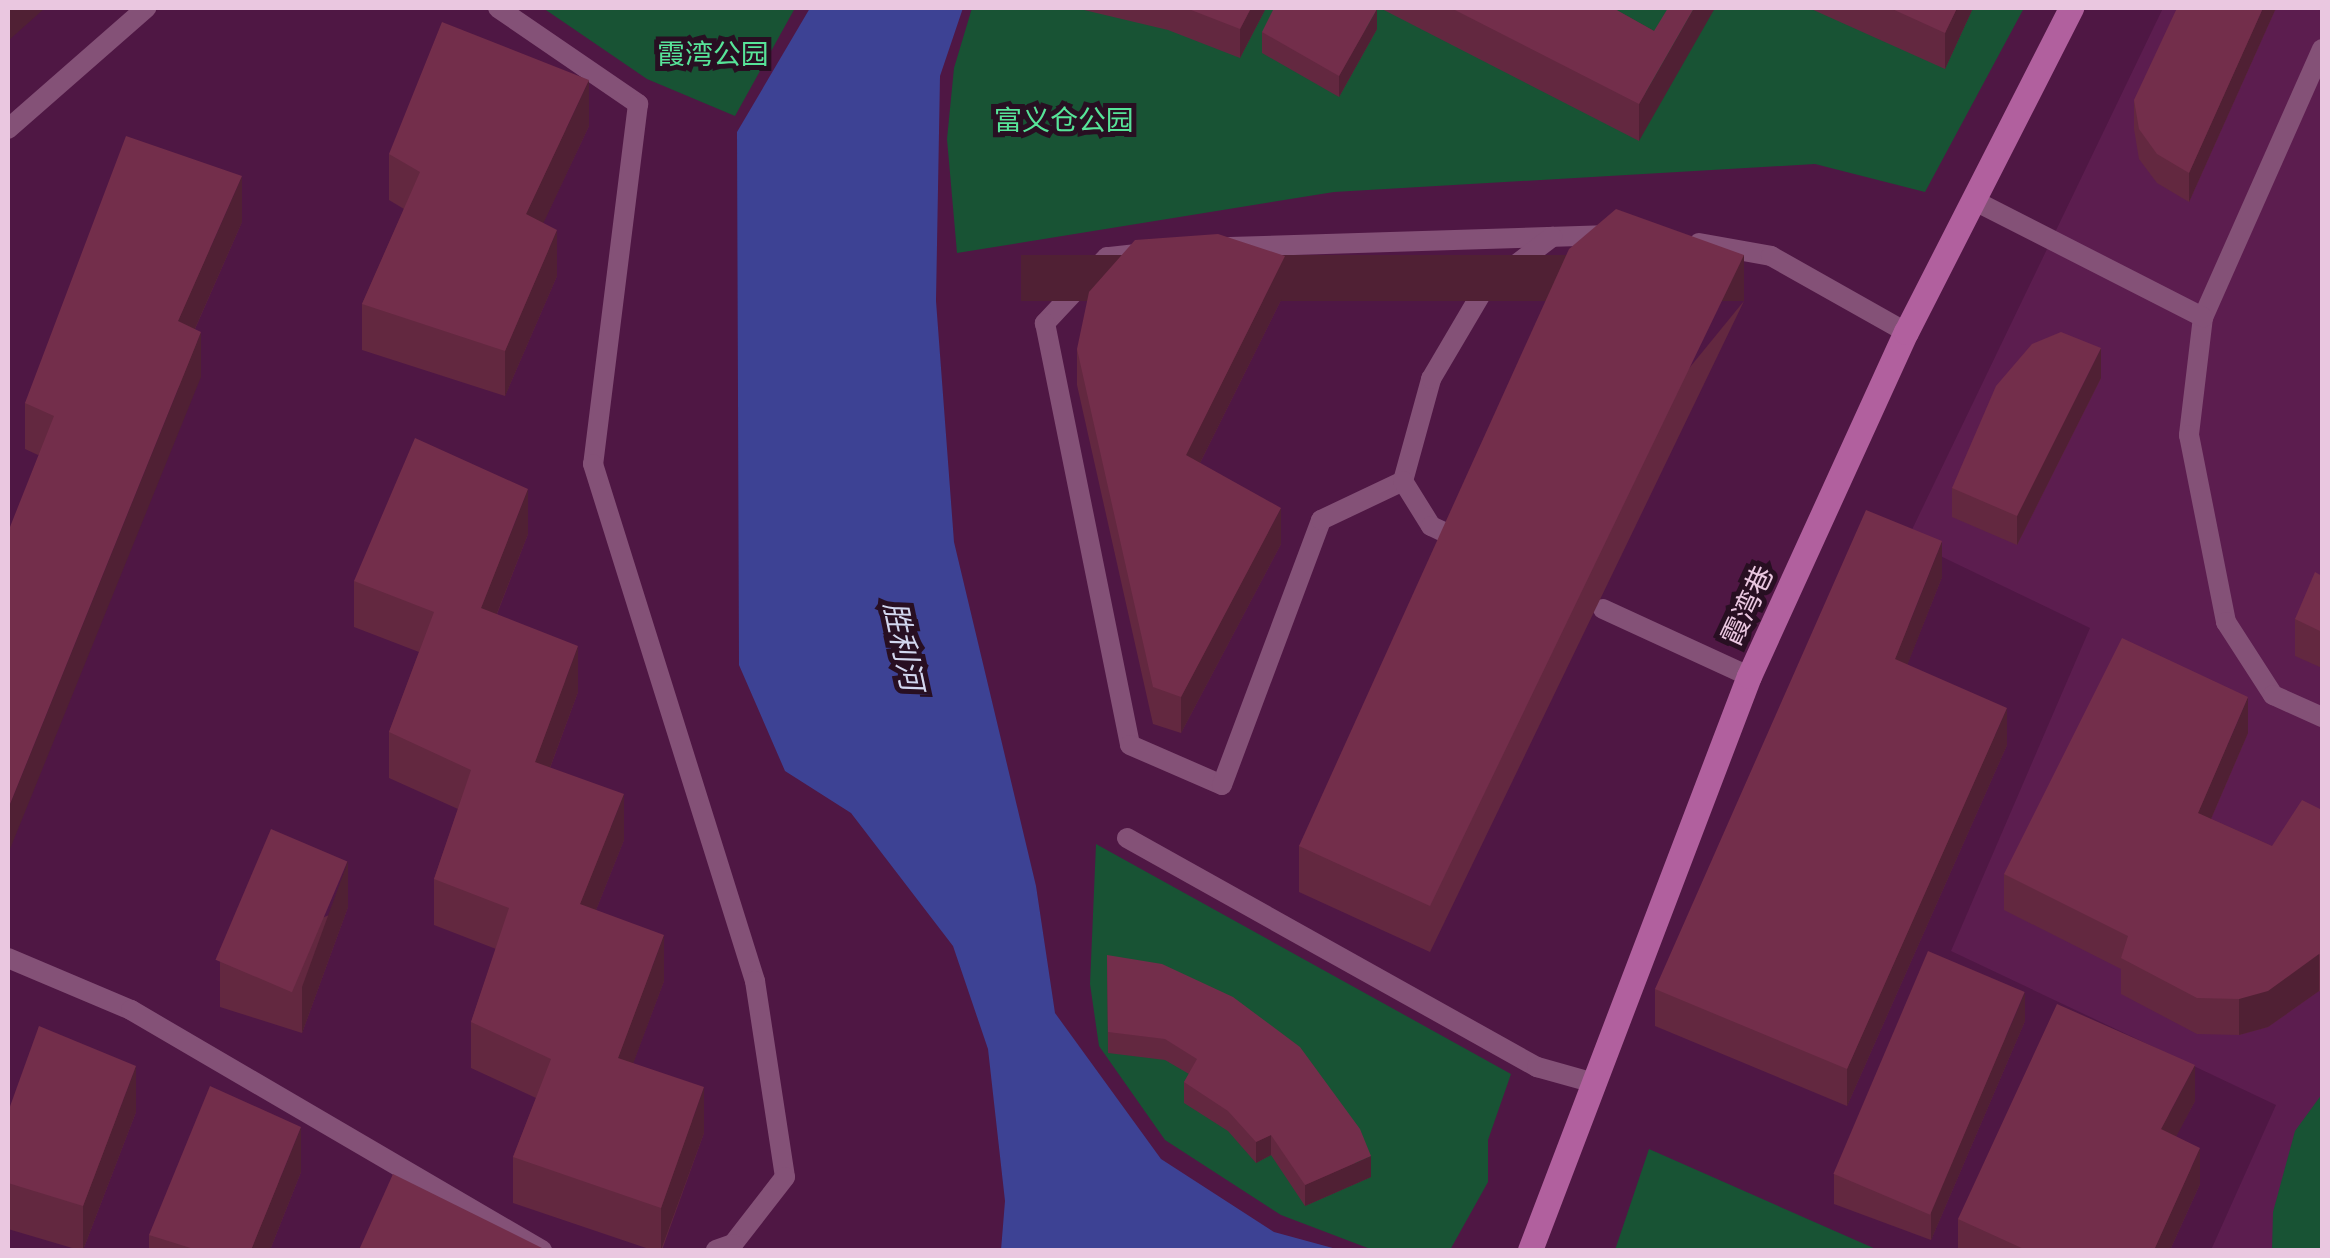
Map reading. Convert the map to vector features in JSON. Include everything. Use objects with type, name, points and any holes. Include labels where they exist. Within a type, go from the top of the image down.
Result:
[{"type":"street","name":"霞湾巷","points":[[1530,1250],[1749,676],[1906,332],[1977,202],[2071,8]]},
{"type":"lane","points":[[8,128],[146,8]]},
{"type":"lane","points":[[498,8],[638,104],[594,464],[754,981],[784,1177],[733,1244],[716,1250]]},
{"type":"lane","points":[[2322,48],[2203,317],[2188,435],[2226,622],[2272,695],[2322,717]]},
{"type":"lane","points":[[1977,202],[2203,317]]},
{"type":"lane","points":[[1210,248],[1626,234]]},
{"type":"lane","points":[[1450,535],[1431,526],[1403,482],[1431,379],[1484,290],[1552,237]]},
{"type":"lane","points":[[1681,240],[1771,256],[1906,332]]},
{"type":"lane","points":[[1174,250],[1107,257],[1045,323],[1130,745],[1222,786],[1321,520],[1403,482]]},
{"type":"lane","points":[[1603,609],[1749,676]]},
{"type":"lane","points":[[1127,838],[1537,1066],[1594,1083]]},
{"type":"lane","points":[[8,958],[131,1010],[542,1250]]},
{"type":"shaded area","points":[[2163,8],[2322,8],[2322,1250],[2211,1250],[2276,1105],[1951,951],[2090,628],[1907,540]]},
{"type":"green space","name":"霞湾公园","points":[[543,8],[795,8],[735,116],[647,79]]},
{"type":"green space","name":"富义仓公园","points":[[972,8],[2024,8],[1925,192],[1815,164],[1334,192],[957,253],[947,139],[954,68]]},
{"type":"green space","points":[[1096,844],[1511,1074],[1488,1140],[1488,1182],[1450,1250],[1373,1250],[1281,1215],[1165,1140],[1099,1046],[1090,984]]},
{"type":"green space","points":[[2322,1094],[2322,1250],[2272,1250],[2273,1212],[2295,1131]]},
{"type":"green space","points":[[1649,1149],[1878,1250],[1615,1250]]},
{"type":"water","name":"胜利河","points":[[810,8],[963,8],[940,76],[936,301],[954,542],[1036,886],[1055,1013],[1161,1159],[1274,1232],[1340,1250],[1001,1250],[1005,1201],[988,1049],[953,946],[851,813],[785,771],[739,665],[737,132]]},
{"type":"building","points":[[1186,8],[1251,8],[1240,29]]},
{"type":"building","points":[[1274,8],[1377,9],[1339,76],[1262,32]]},
{"type":"building","points":[[1451,8],[1613,8],[1654,31],[1668,8],[1694,8],[1639,104]]},
{"type":"building","points":[[1890,8],[1957,8],[1945,33]]},
{"type":"building","points":[[2177,8],[2263,8],[2189,173],[2157,154],[2139,129],[2134,100]]},
{"type":"building","points":[[442,22],[589,80],[526,214],[557,230],[505,351],[362,304],[420,172],[389,154]]},
{"type":"building","points":[[126,136],[242,176],[178,321],[201,332],[8,809],[8,532],[54,416],[25,403]]},
{"type":"building","points":[[1616,209],[1744,255],[1430,906],[1299,846],[1569,249]]},
{"type":"building","points":[[1218,234],[1285,256],[1186,455],[1281,508],[1181,697],[1153,687],[1077,349],[1089,292],[1135,240]]},
{"type":"building","points":[[2061,332],[2101,348],[2017,516],[1952,488],[1996,386],[2032,344]]},
{"type":"building","points":[[415,438],[528,489],[481,608],[578,646],[535,762],[624,794],[580,904],[664,935],[618,1058],[704,1087],[661,1208],[513,1157],[551,1059],[471,1022],[509,908],[434,879],[471,770],[389,732],[434,612],[354,581]]},
{"type":"building","points":[[1866,510],[1942,541],[1895,659],[2007,708],[1847,1069],[1655,989]]},
{"type":"building","points":[[2315,572],[2322,576],[2322,632],[2295,619]]},
{"type":"building","points":[[2122,638],[2248,697],[2198,813],[2272,846],[2302,800],[2322,810],[2322,956],[2319,954],[2268,991],[2239,999],[2197,998],[2121,958],[2128,936],[2004,874]]},
{"type":"building","points":[[271,829],[347,861],[292,992],[216,960]]},
{"type":"building","points":[[1928,951],[2025,992],[1930,1215],[1833,1174]]},
{"type":"building","points":[[1107,955],[1162,964],[1233,997],[1300,1047],[1360,1129],[1371,1156],[1305,1185],[1271,1135],[1256,1142],[1228,1111],[1184,1082],[1197,1059],[1165,1039],[1108,1032]]},
{"type":"building","points":[[2057,1004],[2195,1065],[2161,1129],[2200,1148],[2154,1250],[2026,1250],[1958,1219]]},
{"type":"building","points":[[39,1026],[136,1066],[83,1206],[8,1183],[8,1112]]},
{"type":"building","points":[[210,1086],[301,1127],[251,1250],[197,1250],[149,1235]]},
{"type":"building","points":[[393,1174],[546,1250],[359,1250]]}]
